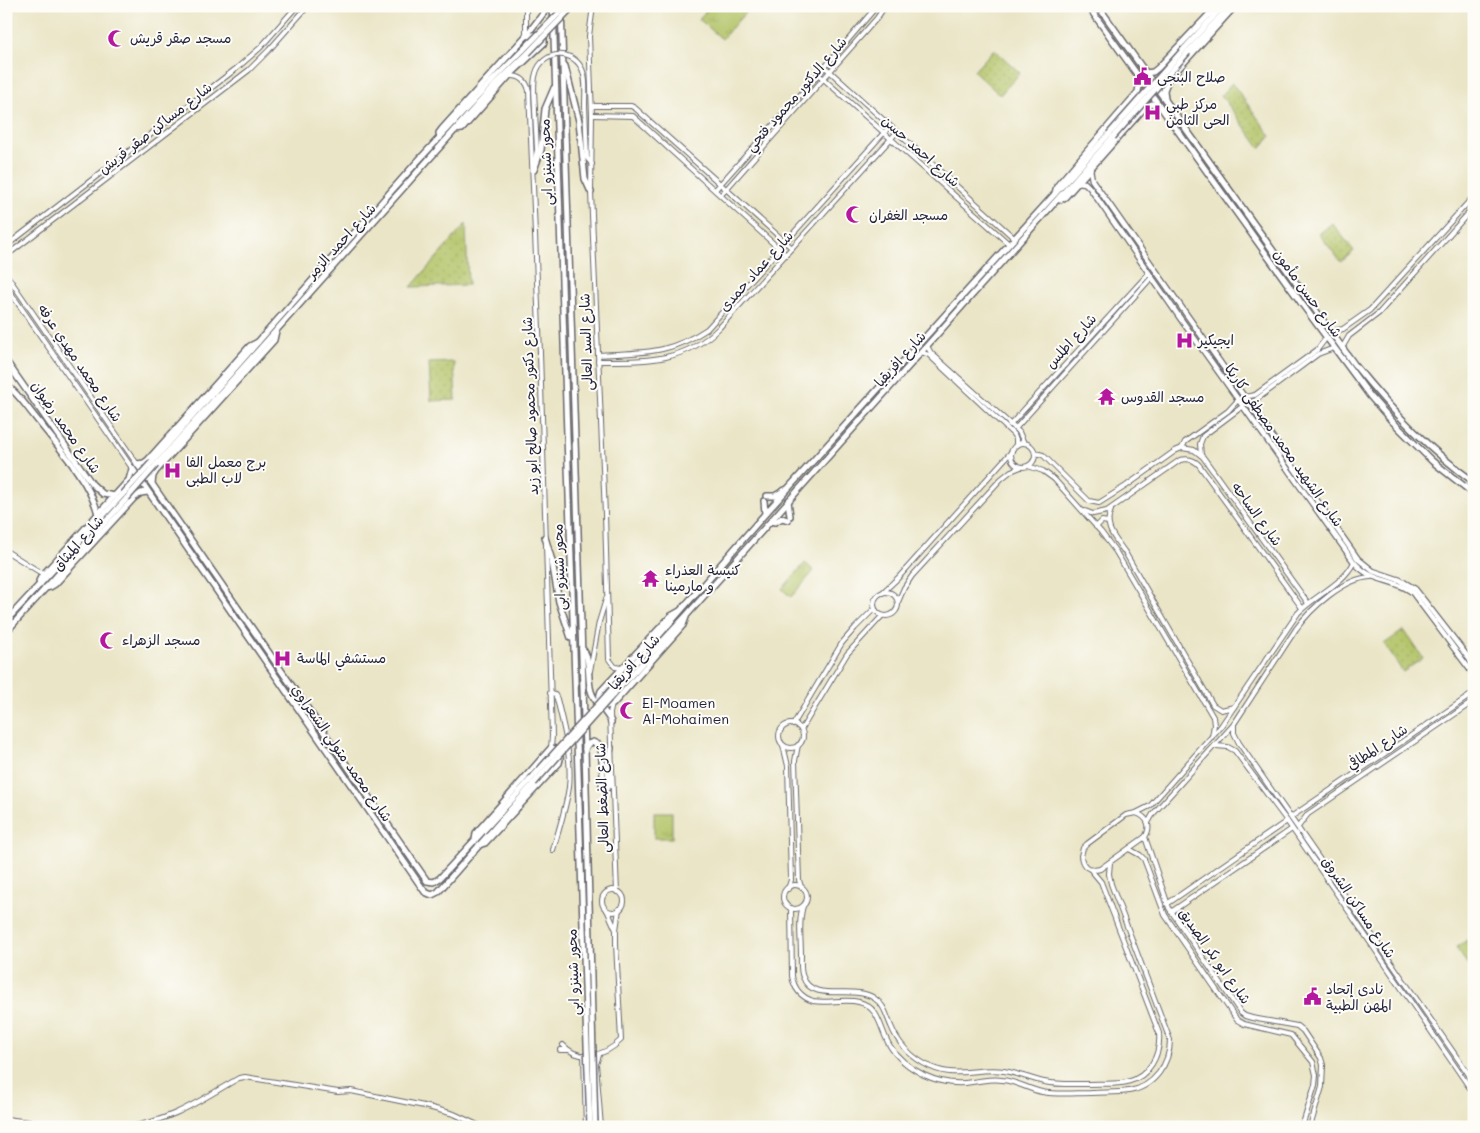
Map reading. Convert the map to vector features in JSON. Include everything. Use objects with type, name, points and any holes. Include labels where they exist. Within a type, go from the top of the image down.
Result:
[{"type":"main road","name":"شارع احمد الزمر","points":[[135,466],[148,460],[250,346],[258,342],[440,138],[439,133],[442,129],[526,36],[548,6]]},
{"type":"main road","name":"محور شينزو ابى","points":[[552,6],[563,286],[572,642],[595,1127]]},
{"type":"main road","name":"محور شينزو ابى","points":[[561,6],[585,749],[589,1016],[588,1127]]},
{"type":"main road","points":[[455,130],[566,6]]},
{"type":"main road","points":[[440,138],[492,81],[573,6]]},
{"type":"main road","name":"شارع حسن مأمون","points":[[1088,6],[1326,338],[1370,396],[1432,461],[1474,494]]},
{"type":"main road","name":"شارع حسن مأمون","points":[[1098,6],[1330,332],[1376,392],[1440,456],[1474,482]]},
{"type":"main road","points":[[1145,73],[1155,71],[1165,62],[1216,6]]},
{"type":"main road","points":[[1057,200],[1223,6]]},
{"type":"main road","points":[[1186,50],[1230,6]]},
{"type":"main road","points":[[1165,99],[1164,88],[1174,74],[1235,6]]},
{"type":"main road","name":"شارع احمد الزمر","points":[[152,484],[152,478],[156,471],[274,340],[276,331],[455,130],[462,129],[509,76],[544,43],[544,38],[540,34],[526,36]]},
{"type":"main road","points":[[1165,62],[1164,70],[1168,74],[1174,74]]},
{"type":"main road","points":[[563,64],[578,116],[585,179],[591,192]]},
{"type":"main road","name":"شارع افريقيا","points":[[1140,80],[1138,92],[1057,186],[1055,193],[765,514],[681,611],[671,616],[599,694],[603,704],[607,706],[613,704],[683,625],[686,616],[1057,200],[1065,196],[1148,105],[1158,105]]},
{"type":"main road","points":[[1145,86],[1151,81]]},
{"type":"main road","points":[[533,168],[541,150],[545,109],[555,86]]},
{"type":"main road","points":[[1152,96],[1154,91],[1158,90]]},
{"type":"main road","points":[[1129,102],[1137,103],[1140,113]]},
{"type":"main road","points":[[1055,193],[1111,136]]},
{"type":"main road","name":"شارع الشهيد محمد مصطفى كاريكا","points":[[1090,168],[1092,180],[1194,324],[1246,406],[1354,562],[1371,577],[1403,587],[1415,595],[1474,675]]},
{"type":"main road","points":[[1078,182],[1087,184],[1092,180]]},
{"type":"main road","name":"شارع الشهيد محمد مصطفى كاريكا","points":[[1087,184],[1193,336],[1241,398]]},
{"type":"main road","points":[[1188,329],[1194,324]]},
{"type":"main road","points":[[42,586],[276,331]]},
{"type":"main road","points":[[1193,336],[1199,332]]},
{"type":"main road","points":[[42,586],[258,342]]},
{"type":"main road","name":"شارع محمد رضوان","points":[[6,361],[82,471],[100,492],[115,496]]},
{"type":"main road","name":"شارع محمد رضوان","points":[[6,385],[16,393],[84,482],[93,498],[98,514]]},
{"type":"main road","name":"شارع الشهيد محمد مصطفى كاريكا","points":[[1246,406],[1358,559],[1373,571],[1400,580],[1415,589],[1474,665]]},
{"type":"main road","points":[[148,460],[149,467],[156,471]]},
{"type":"main road","name":"شارع محمد متولي الشعراوي","points":[[135,466],[152,484],[422,875],[430,882],[438,880],[477,843]]},
{"type":"main road","name":"شارع محمد متولي الشعراوي","points":[[135,466],[148,492],[172,528],[423,890],[428,894],[436,893],[477,843]]},
{"type":"main road","name":"شارع الميثاق","points":[[42,586],[39,579],[124,486],[135,466]]},
{"type":"main road","points":[[124,486],[132,488],[136,496]]},
{"type":"main road","points":[[765,514],[766,499],[788,490]]},
{"type":"main road","points":[[93,498],[98,496],[100,492]]},
{"type":"main road","name":"شارع الميثاق","points":[[42,586],[50,587],[55,584],[136,496],[148,492]]},
{"type":"main road","points":[[770,521],[775,522],[782,518],[789,518],[788,501]]},
{"type":"main road","points":[[166,519],[170,519],[172,514]]},
{"type":"main road","points":[[172,528],[173,523],[178,523]]},
{"type":"main road","points":[[545,537],[557,594],[572,642]]},
{"type":"main road","name":"شارع الميثاق","points":[[6,620],[42,586]]},
{"type":"main road","name":"شارع الميثاق","points":[[6,632],[42,586]]},
{"type":"main road","points":[[477,843],[681,611]]},
{"type":"main road","points":[[477,843],[686,616]]},
{"type":"main road","points":[[582,649],[586,653],[592,694],[605,711],[610,722]]},
{"type":"main road","points":[[1468,658],[1474,654]]},
{"type":"main road","points":[[280,684],[284,683],[287,679]]},
{"type":"main road","points":[[286,692],[292,686]]},
{"type":"main road","points":[[585,749],[588,744],[593,742],[598,743],[602,747],[604,775],[602,786],[606,789],[609,786],[608,763],[611,748]]},
{"type":"main road","points":[[551,748],[555,749],[560,754],[560,763],[486,844],[477,843],[476,833],[551,748]]},
{"type":"street","name":"شارع مساكن صقر قريش","points":[[6,246],[238,68],[260,48],[297,6]]},
{"type":"street","name":"شارع مساكن صقر قريش","points":[[6,256],[249,70],[308,6]]},
{"type":"street","points":[[526,6],[526,36]]},
{"type":"street","name":"شارع السد العالى","points":[[593,6],[589,36],[592,106],[591,192],[605,514],[606,597],[609,659],[614,667],[622,668]]},
{"type":"street","name":"شارع الدكتور محمود فتحي","points":[[715,190],[877,6]]},
{"type":"street","name":"شارع الدكتور محمود فتحي","points":[[721,195],[886,6]]},
{"type":"street","points":[[533,168],[537,150],[534,81],[536,71],[544,60],[558,55],[571,57],[584,73],[587,158],[592,164]]},
{"type":"street","name":"شارع احمد حسن","points":[[825,67],[1014,238]]},
{"type":"street","name":"شارع احمد حسن","points":[[818,74],[1008,244]]},
{"type":"street","name":"شارع دكتور محمود صالح ابو زيد","points":[[509,76],[522,78],[529,89],[551,748]]},
{"type":"street","points":[[592,106],[632,106],[792,248]]},
{"type":"street","points":[[592,115],[633,116],[786,254]]},
{"type":"street","name":"شارع عماد حمدى","points":[[598,354],[668,349],[690,340],[713,323],[890,126]]},
{"type":"street","name":"شارع عماد حمدى","points":[[598,361],[656,360],[697,346],[719,328],[897,132]]},
{"type":"street","points":[[1330,332],[1348,326],[1370,310],[1474,196]]},
{"type":"street","points":[[1342,348],[1347,339],[1374,317],[1474,207]]},
{"type":"street","points":[[1409,268],[1415,273]]},
{"type":"street","name":"شارع محمد مهدي عرفه","points":[[6,274],[8,285],[135,466]]},
{"type":"street","name":"شارع اطلس","points":[[1010,425],[1150,275]]},
{"type":"street","name":"شارع اطلس","points":[[1015,429],[1150,275]]},
{"type":"street","name":"شارع محمد مهدي عرفه","points":[[8,285],[15,288],[135,466]]},
{"type":"street","points":[[1348,326],[1348,330],[1354,332]]},
{"type":"street","points":[[1321,350],[1326,338]]},
{"type":"street","points":[[793,725],[842,643],[874,609],[875,599],[898,578],[1016,445],[1016,439],[1013,434],[931,355],[927,346]]},
{"type":"street","points":[[1182,448],[1185,442],[1232,411],[1246,406],[1256,396],[1321,350],[1334,348]]},
{"type":"street","points":[[921,352],[931,355],[1015,429],[1020,434],[1024,443]]},
{"type":"street","points":[[1201,455],[1200,444],[1204,436],[1232,411],[1241,398],[1256,396]]},
{"type":"street","points":[[1016,445],[1024,443],[1031,445],[1035,453],[1033,462],[1028,466]]},
{"type":"street","points":[[1035,453],[1043,455],[1089,501],[1099,503],[1175,451],[1182,448],[1191,449],[1201,455]]},
{"type":"street","points":[[1012,451],[1013,461],[1021,467]]},
{"type":"street","name":"شارع الساحه","points":[[1201,455],[1308,603]]},
{"type":"street","name":"شارع الساحه","points":[[1112,508],[1180,460],[1188,458],[1198,463],[1302,608]]},
{"type":"street","points":[[801,730],[793,725],[784,727],[780,732],[780,740],[788,766],[791,880],[784,898],[786,904],[791,908],[799,909],[807,901],[807,894],[801,887],[795,761],[798,745],[802,738],[801,730],[846,654],[882,616],[892,615],[897,609],[898,602],[909,580],[925,561],[1000,479],[1011,471],[1028,466],[1051,476],[1082,510],[1121,560],[1213,717],[1212,737]]},
{"type":"street","points":[[1082,510],[1090,514],[1097,514],[1112,508]]},
{"type":"street","points":[[1112,508],[1108,522],[1111,533],[1129,560],[1212,705],[1226,710],[1234,707]]},
{"type":"street","points":[[1096,527],[1100,521],[1108,522]]},
{"type":"street","points":[[1245,530],[1250,525]]},
{"type":"street","points":[[1250,536],[1255,532]]},
{"type":"street","points":[[6,552],[43,574]]},
{"type":"street","points":[[803,906],[801,917],[801,973],[806,984],[819,992],[859,991],[874,997],[884,1008],[894,1032],[902,1044],[923,1063],[949,1072],[962,1074],[1006,1071],[1054,1084],[1121,1083],[1141,1076],[1152,1064],[1158,1049],[1159,1033],[1101,882],[1091,870],[1084,866],[1081,853],[1085,846],[1126,815],[1136,813],[1150,806],[1212,737],[1302,608],[1348,572],[1354,562]]},
{"type":"street","points":[[1348,572],[1354,577]]},
{"type":"street","points":[[1091,870],[1100,869],[1145,837],[1148,823],[1154,814],[1234,724],[1303,619],[1321,602],[1354,577],[1371,577]]},
{"type":"street","points":[[882,593],[892,594],[898,602]]},
{"type":"street","points":[[589,678],[599,622],[606,597]]},
{"type":"street","points":[[1299,603],[1304,598]]},
{"type":"street","points":[[874,609],[882,616]]},
{"type":"street","points":[[550,693],[555,695],[558,702],[568,748],[570,771],[566,801],[554,850]]},
{"type":"street","name":"شارع المطافي","points":[[1291,817],[1473,694]]},
{"type":"street","name":"شارع المطافي","points":[[1298,827],[1305,817],[1474,701]]},
{"type":"street","name":"شارع الضغط العالى","points":[[613,704],[610,722],[616,892]]},
{"type":"street","points":[[1213,717],[1218,714],[1219,709]]},
{"type":"street","name":"شارع مساكن الشروق","points":[[1234,724],[1235,736],[1239,743],[1474,1082]]},
{"type":"street","points":[[1216,746],[1225,746],[1233,749],[1234,744],[1239,743]]},
{"type":"street","points":[[783,745],[791,748],[798,745]]},
{"type":"street","name":"شارع مساكن الشروق","points":[[1233,749],[1287,821],[1474,1094]]},
{"type":"street","points":[[1301,811],[1301,815],[1305,817]]},
{"type":"street","points":[[1136,813],[1143,816],[1148,823]]},
{"type":"street","points":[[1167,904],[1287,821]]},
{"type":"street","points":[[1277,828],[1282,831],[1282,836]]},
{"type":"street","points":[[1171,912],[1292,829]]},
{"type":"street","name":"شارع ابو بكر الصديق","points":[[1145,837],[1171,912],[1240,1012],[1248,1018],[1297,1026],[1303,1031],[1321,1058],[1323,1065],[1322,1088],[1310,1127]]},
{"type":"street","name":"شارع ابو بكر الصديق","points":[[1128,849],[1140,855],[1146,861],[1163,912],[1237,1020],[1247,1025],[1292,1035],[1313,1062],[1316,1075],[1315,1085],[1302,1127]]},
{"type":"street","points":[[791,908],[792,976],[793,983],[799,992],[808,1000],[813,1001],[853,1000],[867,1005],[877,1016],[884,1035],[894,1051],[907,1065],[918,1072],[952,1083],[970,1083],[993,1079],[1005,1080],[1033,1090],[1050,1093],[1128,1092],[1142,1087],[1159,1074],[1166,1060],[1170,1040],[1111,884],[1109,874],[1110,862]]},
{"type":"street","points":[[788,889],[794,886],[801,887]]},
{"type":"street","points":[[560,1050],[584,1055],[599,1055],[609,1050],[621,1040],[616,930],[623,900],[621,895],[610,891],[603,897],[602,904],[612,918],[616,930]]},
{"type":"street","points":[[1158,898],[1164,896]]},
{"type":"street","points":[[1176,898],[1177,903],[1181,905]]},
{"type":"street","points":[[606,909],[612,912],[620,909]]},
{"type":"street","points":[[1397,982],[1401,982],[1402,978]]},
{"type":"street","points":[[1402,989],[1407,985]]},
{"type":"street","points":[[1247,1025],[1248,1018]]},
{"type":"street","points":[[563,1045],[571,1051]]},
{"type":"street","points":[[584,1055],[588,1127]]},
{"type":"street","points":[[599,1055],[596,1062],[596,1078],[601,1127]]},
{"type":"street","points":[[128,1127],[150,1124],[165,1118],[239,1078],[245,1077],[338,1092],[351,1091],[454,1114],[482,1127]]},
{"type":"street","points":[[585,1078],[596,1078]]},
{"type":"street","points":[[6,1119],[70,1127]]},
{"type":"green space","points":[[710,6],[751,6],[722,39],[699,19]]},
{"type":"green space","points":[[994,49],[1020,73],[1000,95],[974,71]]},
{"type":"green space","points":[[1232,83],[1271,136],[1260,148],[1221,95]]},
{"type":"green space","points":[[1332,223],[1354,251],[1341,262],[1319,234]]},
{"type":"green space","points":[[466,224],[468,285],[411,287]]},
{"type":"green space","points":[[454,362],[456,400],[431,401],[429,363]]},
{"type":"green space","points":[[805,563],[814,571],[791,597],[782,589]]},
{"type":"green space","points":[[1404,630],[1423,658],[1403,672],[1384,644]]},
{"type":"green space","points":[[654,812],[672,812],[672,838],[654,838]]},
{"type":"green space","points":[[1467,940],[1474,949],[1474,964],[1469,966],[1456,948]]},
{"type":"place","name":"مسجد صقر قريش","points":[[116,38]]},
{"type":"place","name":"صلاح البنجى","points":[[1143,77]]},
{"type":"place","name":"مركز طبي الحى الثامن","points":[[1152,112]]},
{"type":"place","name":"مسجد الغفران","points":[[855,215]]},
{"type":"place","name":"ايجيكير","points":[[1184,340]]},
{"type":"place","name":"مسجد القدوس","points":[[1107,397]]},
{"type":"place","name":"برج معمل الفا لاب الطبى","points":[[172,470]]},
{"type":"place","name":"كنيسة العذراء و مارمينا","points":[[651,578]]},
{"type":"place","name":"مسجد الزهراء","points":[[108,640]]},
{"type":"place","name":"مستشفي الماسة","points":[[283,658]]},
{"type":"place","name":"El-Moamen Al-Mohaimen","points":[[628,711]]},
{"type":"place","name":"نادى إتحاد المهن الطبية","points":[[1312,997]]}]
